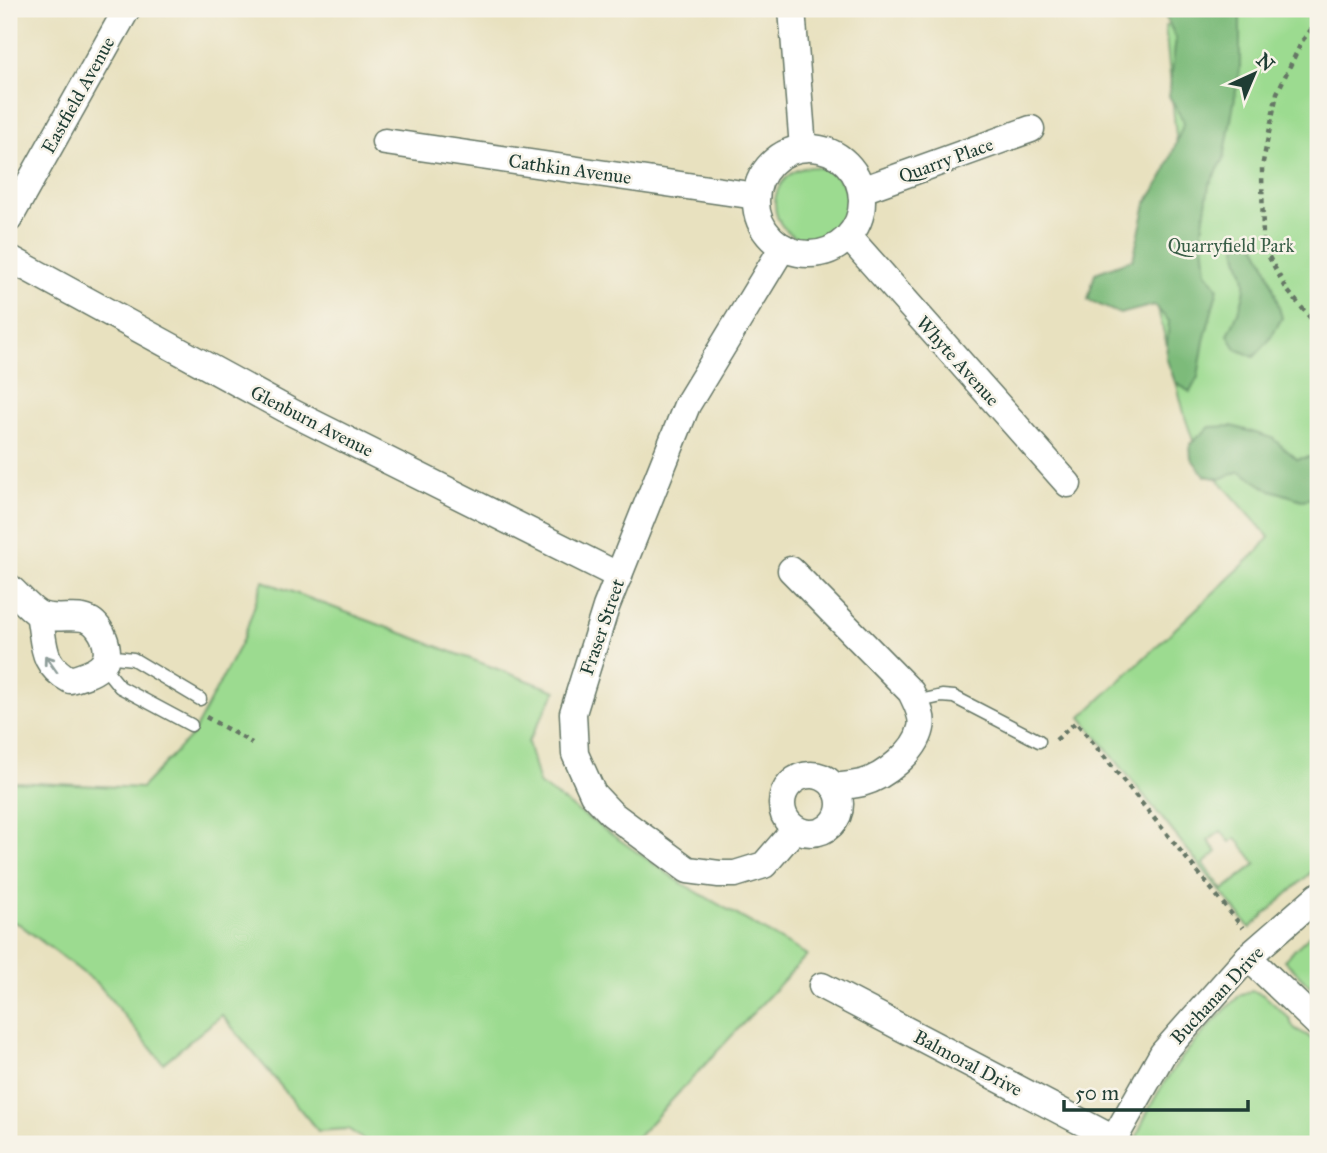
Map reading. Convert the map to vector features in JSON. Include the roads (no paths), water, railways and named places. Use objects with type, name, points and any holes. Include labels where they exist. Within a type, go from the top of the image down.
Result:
[{"type":"street","name":"Eastfield Avenue","points":[[9,219],[127,9]]},
{"type":"street","points":[[792,9],[803,148]]},
{"type":"street","name":"Quarry Place","points":[[862,190],[1031,129]]},
{"type":"street","name":"Cathkin Avenue","points":[[385,142],[756,196]]},
{"type":"street","points":[[803,148],[819,148],[834,153],[847,163],[862,190],[863,206],[859,222],[849,237],[825,252],[796,253],[783,247],[771,238],[762,226],[757,212],[756,196],[761,178],[771,164],[786,153],[803,148]]},
{"type":"street","name":"Whyte Avenue","points":[[849,237],[1068,484]]},
{"type":"street","name":"Fraser Street","points":[[783,247],[687,405],[606,607],[573,713],[575,754],[593,794],[612,814],[688,870],[735,874],[764,865],[795,829]]},
{"type":"street","name":"Glenburn Avenue","points":[[9,258],[293,413],[620,576]]},
{"type":"street","points":[[791,570],[911,692],[920,713],[921,728],[913,746],[886,772],[863,782],[834,787]]},
{"type":"street","points":[[9,587],[39,614],[91,621],[102,634],[108,649],[104,661],[91,674],[70,680],[55,673],[45,657],[39,614]]},
{"type":"street","points":[[809,775],[818,776],[834,787],[840,805],[834,822],[809,834],[795,829],[782,809],[786,791],[791,783],[809,775]]},
{"type":"street","name":"Buchanan Drive","points":[[1114,1142],[1163,1053],[1254,952],[1318,896]]},
{"type":"street","points":[[1254,952],[1318,1024]]},
{"type":"street","name":"Balmoral Drive","points":[[822,986],[1114,1142]]},
{"type":"lane","points":[[191,725],[120,687],[104,661],[133,659],[200,699]]},
{"type":"lane","points":[[915,702],[942,696],[954,697],[1039,741]]},
{"type":"park label","name":"Quarryfield Park","points":[[1231,245]]}]
